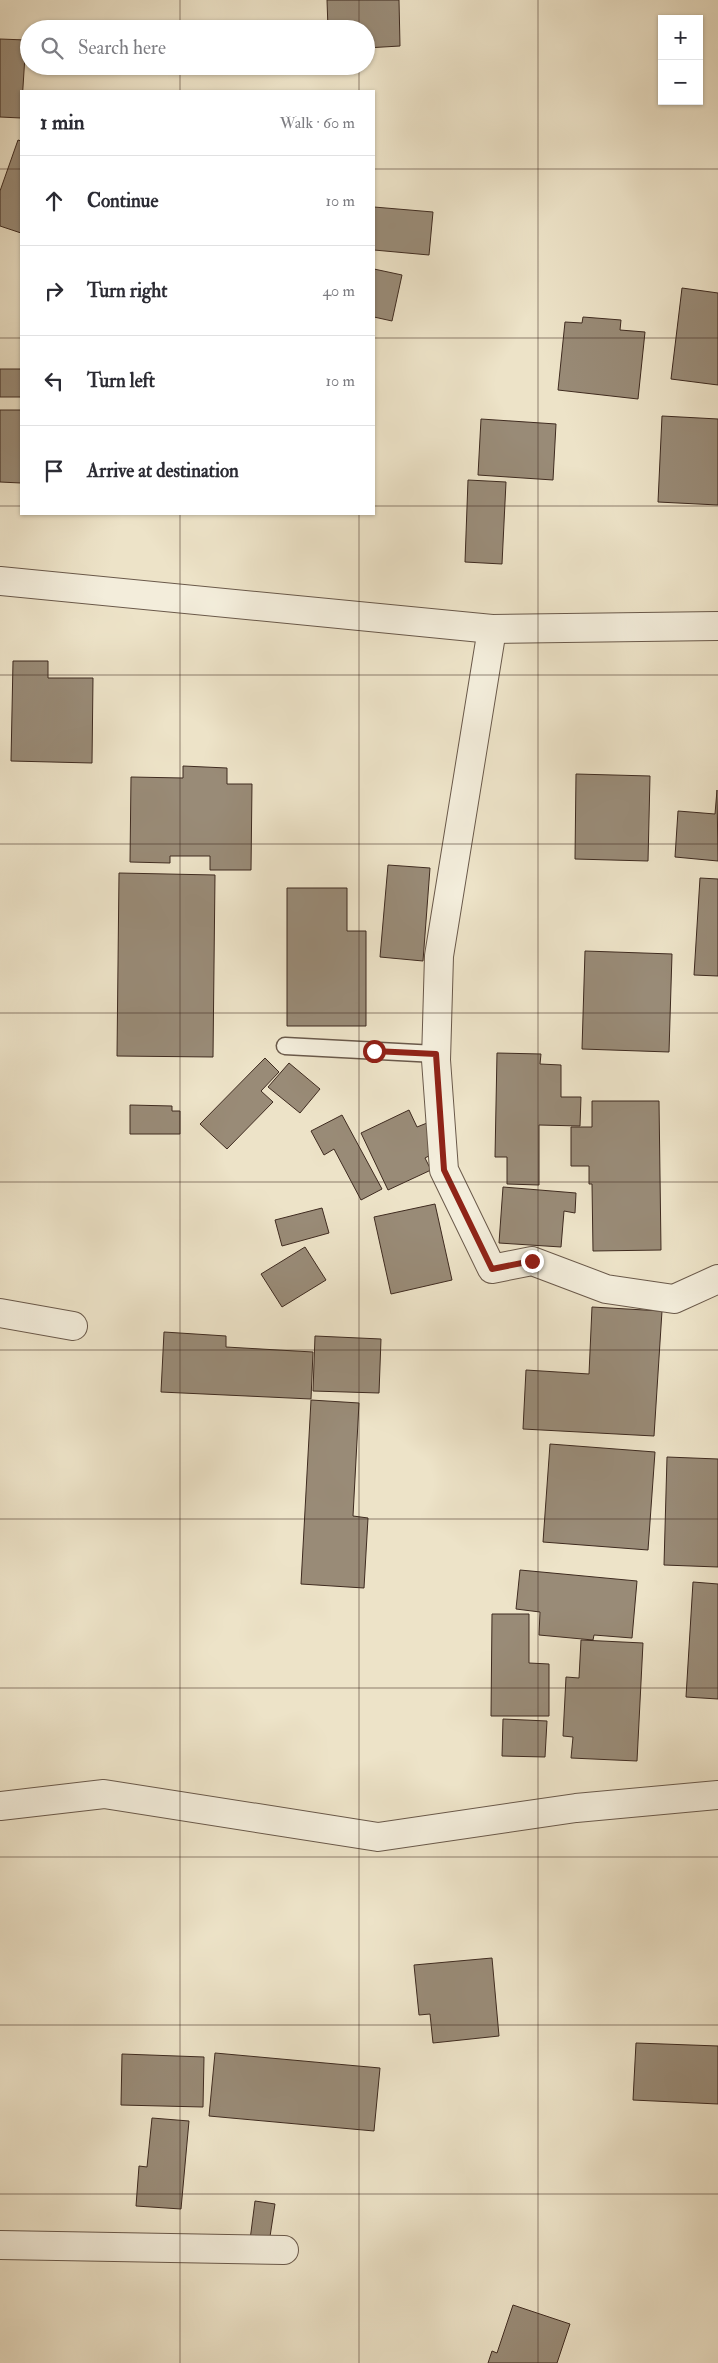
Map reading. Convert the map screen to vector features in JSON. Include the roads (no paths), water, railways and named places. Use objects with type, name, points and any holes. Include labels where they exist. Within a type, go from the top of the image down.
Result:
[{"type":"street","points":[[0,581],[492,629],[718,626]]},
{"type":"street","points":[[492,629],[440,956],[436,1054],[444,1170],[492,1269],[532,1261],[606,1289],[674,1299],[718,1279]]},
{"type":"street","points":[[0,1313],[73,1326]]},
{"type":"street","points":[[0,1806],[104,1794],[378,1837],[576,1808],[718,1795]]},
{"type":"street","points":[[0,2245],[284,2250]]},
{"type":"lane","points":[[286,1046],[436,1054]]}]
